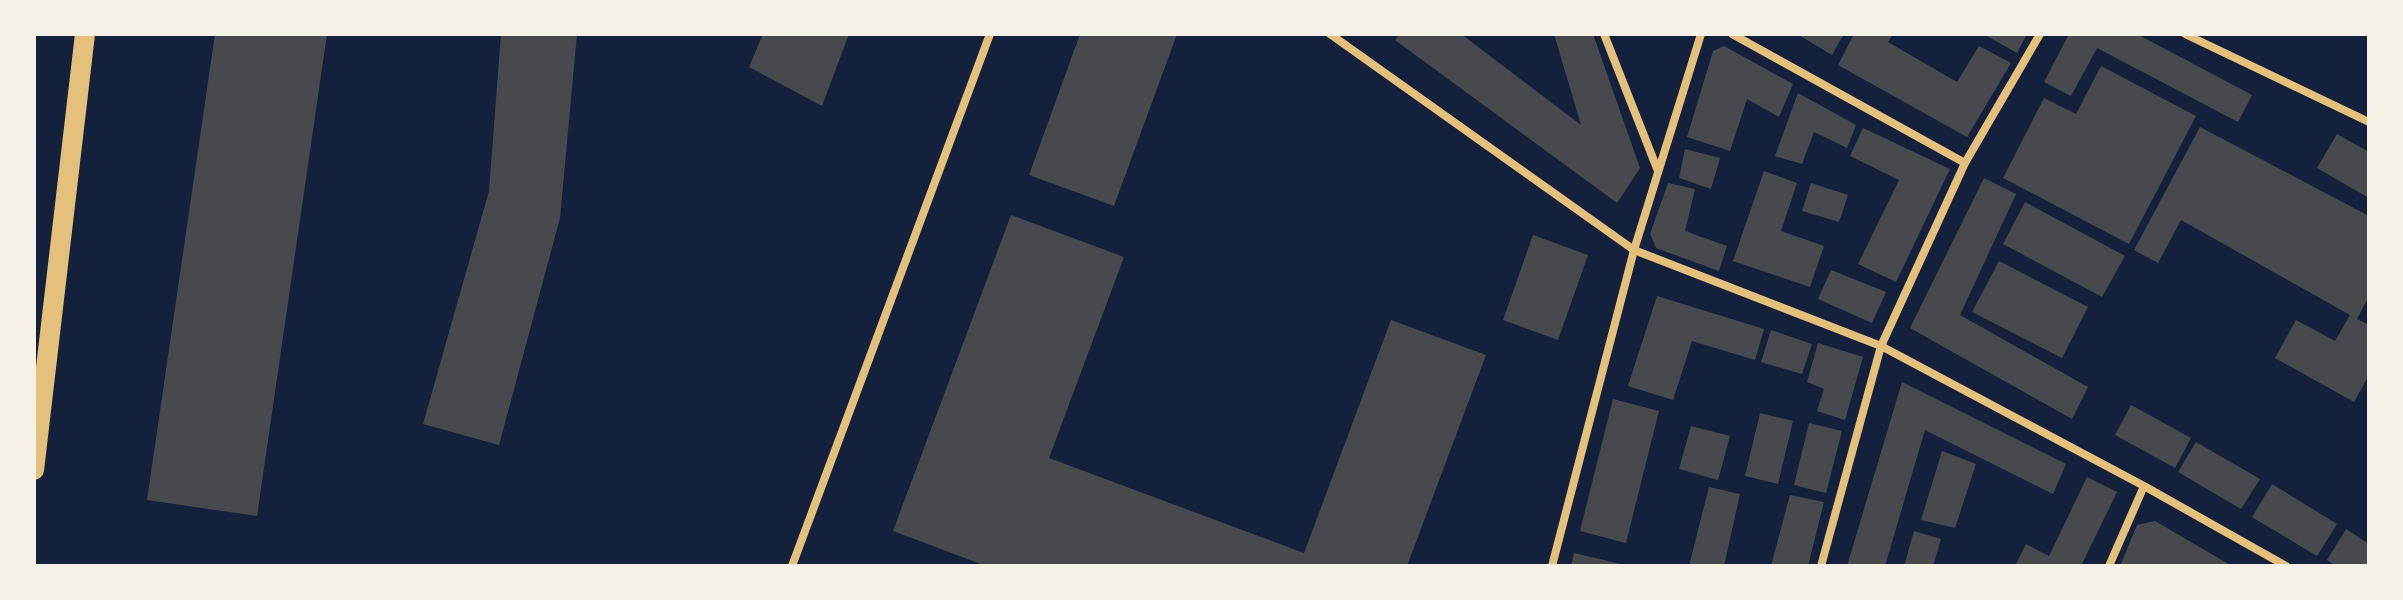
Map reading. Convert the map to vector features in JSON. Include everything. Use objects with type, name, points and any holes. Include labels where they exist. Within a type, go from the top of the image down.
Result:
[{"type":"main road","points":[[34,470],[85,34]]},
{"type":"street","points":[[792,566],[990,34]]},
{"type":"street","points":[[1330,34],[1634,250],[1881,346],[2144,486],[2286,566]]},
{"type":"street","points":[[1604,34],[1658,172]]},
{"type":"street","points":[[1552,566],[1634,250],[1701,34]]},
{"type":"street","points":[[1732,34],[1965,163]]},
{"type":"street","points":[[1821,566],[1881,346],[1965,163],[2040,34]]},
{"type":"street","points":[[2185,34],[2369,122]]},
{"type":"street","points":[[2109,566],[2144,486]]},
{"type":"building","points":[[215,34],[327,34],[257,516],[147,500]]},
{"type":"building","points":[[501,34],[577,34],[560,218],[499,445],[423,424],[489,191]]},
{"type":"building","points":[[763,34],[849,34],[822,106],[749,67]]},
{"type":"building","points":[[1080,34],[1177,34],[1114,206],[1029,175]]},
{"type":"building","points":[[1400,34],[1461,34],[1581,125],[1554,34],[1593,34],[1640,168],[1617,203],[1395,40]]},
{"type":"building","points":[[1797,34],[1844,34],[1832,55]]},
{"type":"building","points":[[1854,34],[1893,34],[1888,42],[1957,82],[1979,46],[2011,63],[1967,137],[1838,65]]},
{"type":"building","points":[[1983,34],[2027,34],[2017,53]]},
{"type":"building","points":[[2069,34],[2137,34],[2252,95],[2238,122],[2097,48],[2071,96],[2044,82]]},
{"type":"building","points":[[1724,46],[1793,84],[1779,117],[1747,99],[1730,151],[1687,137],[1713,51]]},
{"type":"building","points":[[2101,66],[2196,116],[2129,244],[2003,178],[2044,98],[2076,114]]},
{"type":"building","points":[[1798,93],[1856,125],[1847,148],[1814,132],[1802,164],[1775,156]]},
{"type":"building","points":[[2200,127],[2369,216],[2369,296],[2357,319],[2369,325],[2369,375],[2354,402],[2275,358],[2296,320],[2335,341],[2350,315],[2181,220],[2158,263],[2134,250]]},
{"type":"building","points":[[1863,128],[1950,169],[1896,282],[1858,264],[1899,180],[1850,156]]},
{"type":"building","points":[[2337,134],[2369,152],[2369,198],[2317,168]]},
{"type":"building","points":[[1685,149],[1720,158],[1711,189],[1679,178]]},
{"type":"building","points":[[1764,171],[1797,183],[1781,231],[1824,246],[1810,287],[1733,261]]},
{"type":"building","points":[[1984,178],[2016,194],[1960,315],[2088,387],[2072,419],[1910,328]]},
{"type":"building","points":[[1668,183],[1695,189],[1685,231],[1727,246],[1719,271],[1656,248],[1650,234]]},
{"type":"building","points":[[1811,183],[1848,195],[1839,222],[1802,211]]},
{"type":"building","points":[[2025,202],[2125,256],[2102,297],[2003,244]]},
{"type":"building","points":[[1011,215],[1124,257],[1049,458],[1304,553],[1391,320],[1486,355],[1407,566],[986,566],[893,531]]},
{"type":"building","points":[[1533,235],[1588,255],[1558,340],[1503,320]]},
{"type":"building","points":[[1999,261],[2088,307],[2062,358],[1972,312]]},
{"type":"building","points":[[1831,270],[1886,292],[1872,323],[1818,299]]},
{"type":"building","points":[[1657,296],[1764,329],[1755,360],[1692,341],[1673,400],[1628,386]]},
{"type":"building","points":[[1771,330],[1812,344],[1802,374],[1761,362]]},
{"type":"building","points":[[1818,343],[1863,357],[1845,420],[1817,411],[1824,389],[1807,382]]},
{"type":"building","points":[[1902,382],[2066,464],[2053,494],[1925,430],[1885,566],[1847,566]]},
{"type":"building","points":[[1613,399],[1659,411],[1626,543],[1580,531]]},
{"type":"building","points":[[2131,405],[2191,438],[2175,468],[2115,435]]},
{"type":"building","points":[[1760,413],[1793,421],[1778,484],[1745,476]]},
{"type":"building","points":[[1809,423],[1842,431],[1826,493],[1794,485]]},
{"type":"building","points":[[1691,426],[1730,436],[1718,480],[1679,469]]},
{"type":"building","points":[[2196,442],[2260,479],[2241,509],[2178,472]]},
{"type":"building","points":[[1942,451],[1976,464],[1955,528],[1921,520]]},
{"type":"building","points":[[2087,477],[2117,492],[2081,566],[2015,566],[2026,544],[2049,556]]},
{"type":"building","points":[[2272,484],[2337,524],[2317,556],[2252,517]]},
{"type":"building","points":[[1709,487],[1740,494],[1724,566],[1689,566]]},
{"type":"building","points":[[1790,495],[1824,502],[1808,566],[1771,566]]},
{"type":"building","points":[[2155,521],[2232,566],[2120,566],[2137,525]]},
{"type":"building","points":[[2346,529],[2369,544],[2369,566],[2336,566],[2327,560]]},
{"type":"building","points":[[1914,531],[1941,539],[1933,566],[1904,566]]},
{"type":"building","points":[[1574,553],[1625,565],[1625,566],[1571,566]]}]
